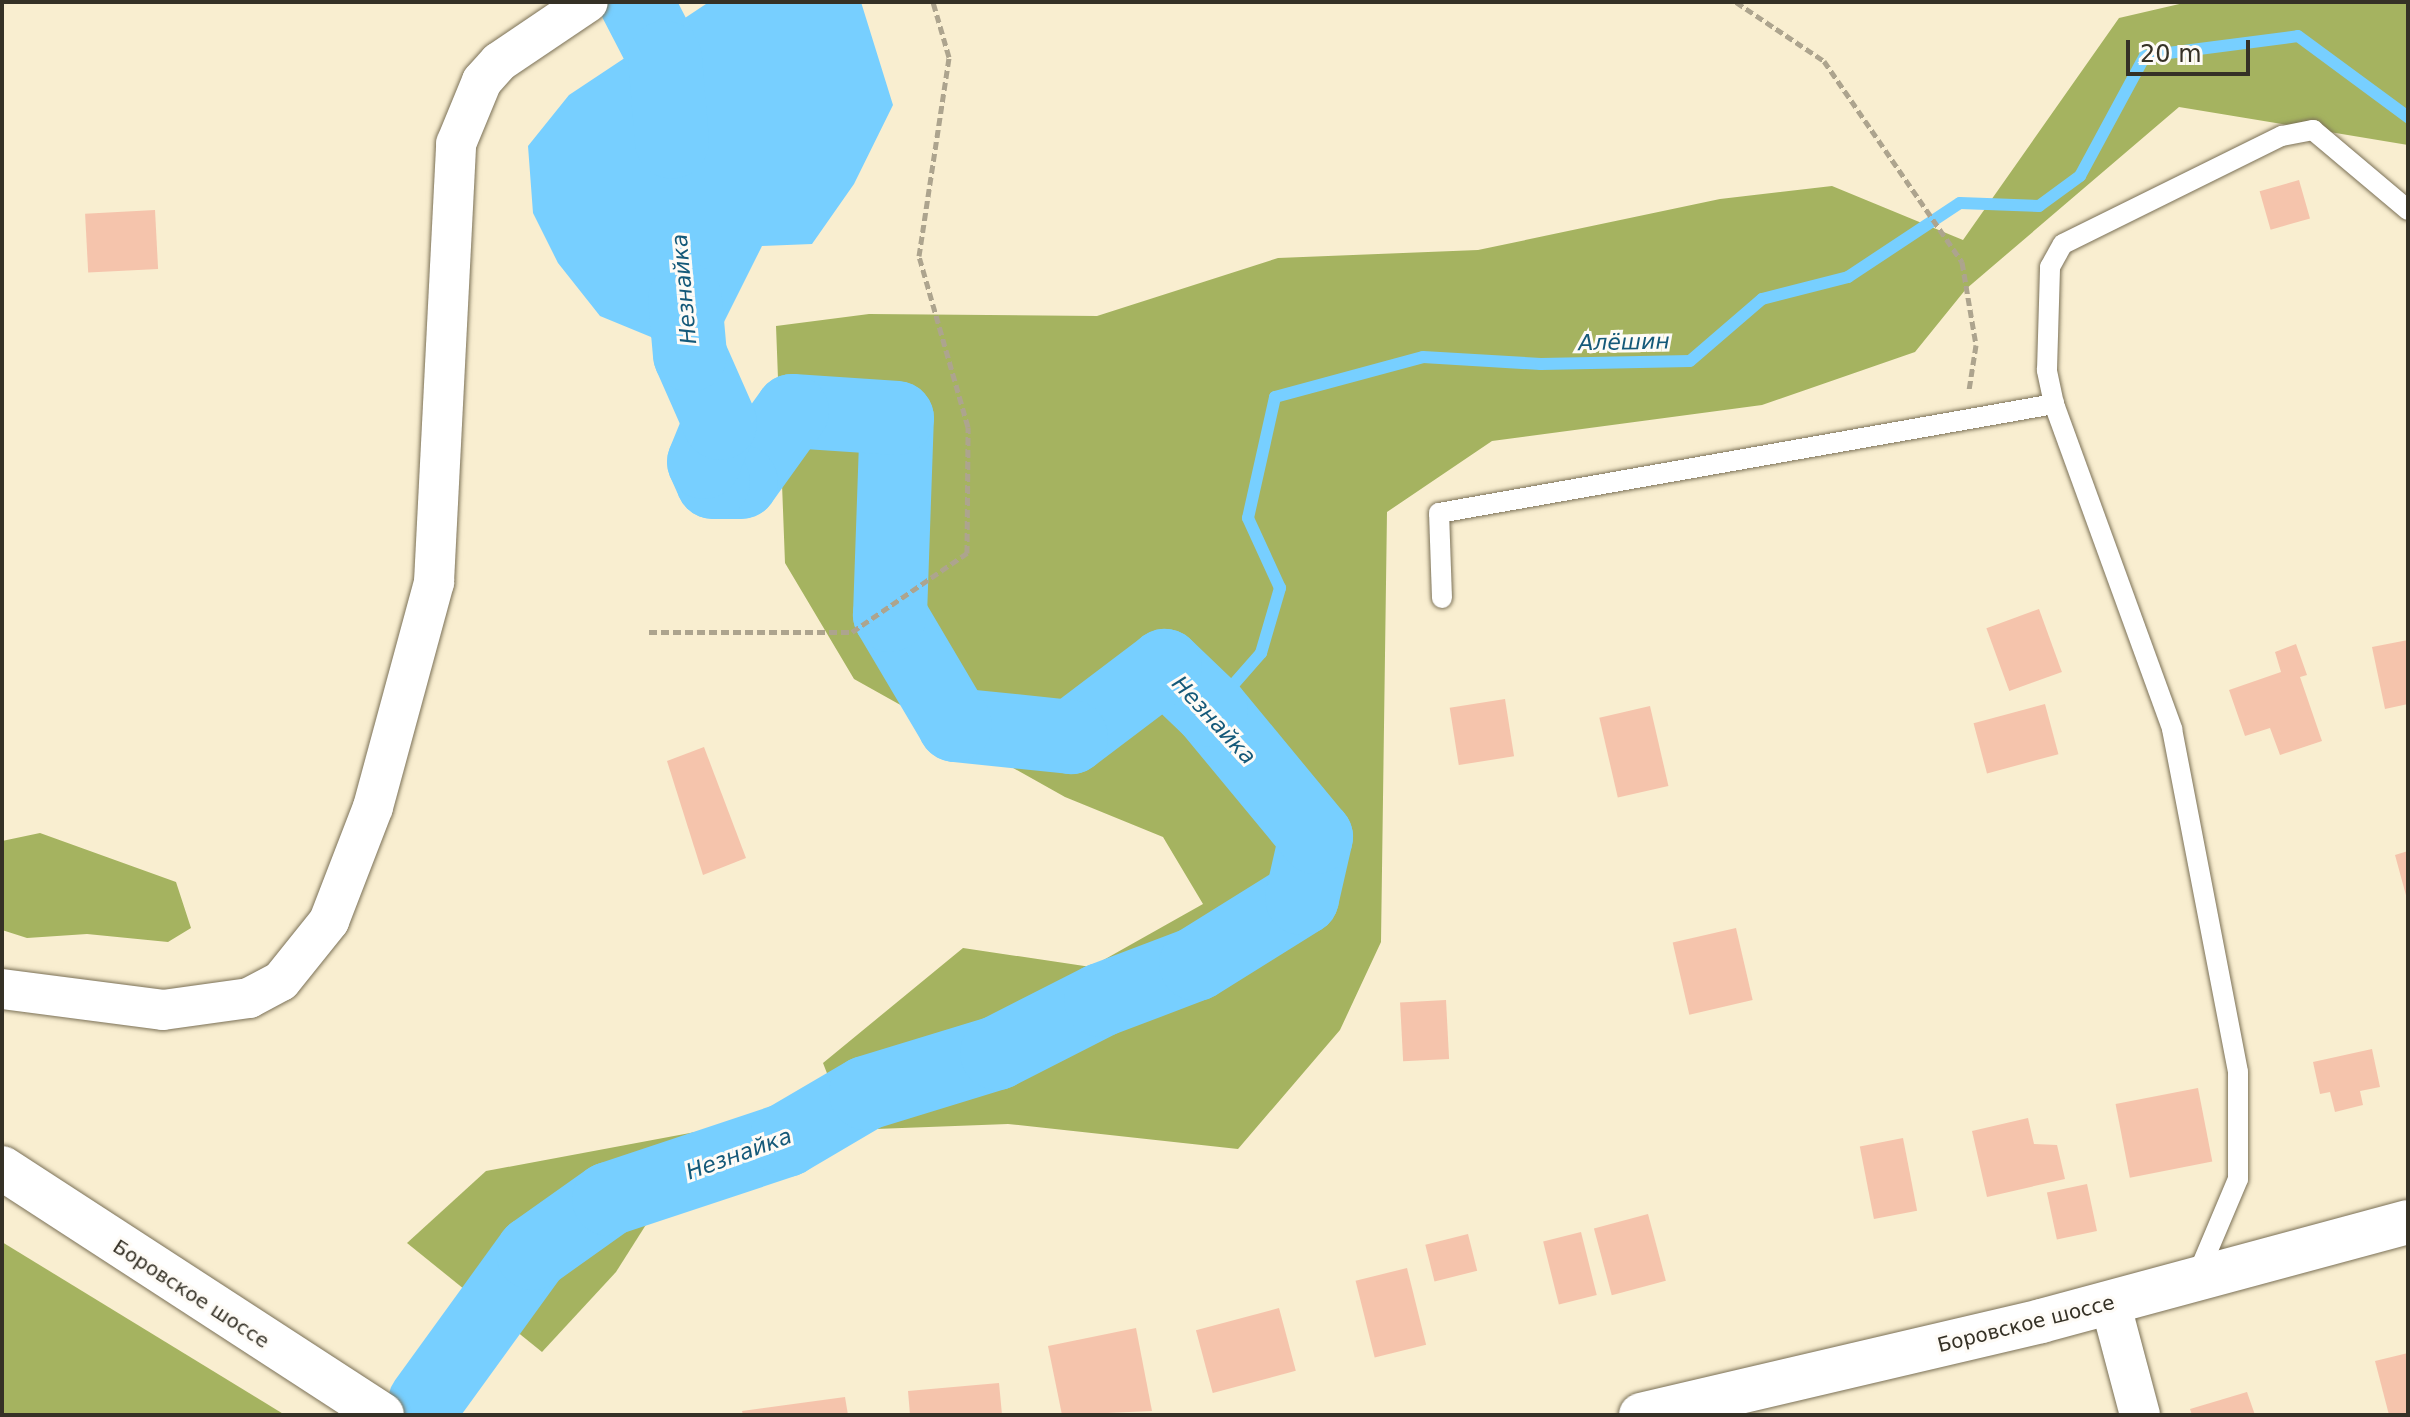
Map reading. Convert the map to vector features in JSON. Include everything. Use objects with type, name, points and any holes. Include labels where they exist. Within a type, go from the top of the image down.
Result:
[{"type":"main road","name":"Боровское шоссе","points":[[2,1168],[382,1415]]},
{"type":"main road","name":"Боровское шоссе","points":[[1641,1415],[2110,1302],[2408,1222]]},
{"type":"street","points":[[2,989],[163,1010],[249,998],[281,981],[329,921],[378,793],[434,582],[456,144],[482,81],[499,62],[588,2]]},
{"type":"street","points":[[2110,1302],[2140,1415]]},
{"type":"lane","points":[[2196,1279],[2238,1179],[2238,1072],[2172,729],[2054,404],[2047,370],[2050,267],[2063,244],[2282,136],[2313,130],[2408,210]]},
{"type":"lane","points":[[1442,598],[1439,513],[2054,404]]},
{"type":"path","points":[[649,632],[852,632],[967,553],[968,427],[919,256],[949,57],[933,2]]},
{"type":"path","points":[[1736,2],[1824,61],[1962,262],[1976,345],[1964,419]]},
{"type":"green space","points":[[2188,2],[2408,2],[2408,145],[2179,107],[1966,289],[1915,352],[1762,405],[1492,441],[1387,512],[1381,942],[1340,1030],[1238,1149],[1008,1124],[849,1130],[823,1063],[963,948],[1091,967],[1203,904],[1163,837],[1065,797],[854,679],[785,563],[776,326],[869,314],[1097,316],[1278,258],[1478,250],[1720,199],[1832,186],[1963,240],[2119,18]]},
{"type":"green space","points":[[40,833],[176,882],[191,928],[168,942],[87,934],[27,938],[2,930],[2,841]]},
{"type":"green space","points":[[706,1130],[616,1272],[542,1352],[407,1243],[486,1171]]},
{"type":"green space","points":[[2,1242],[285,1415],[2,1415]]},
{"type":"water","points":[[709,2],[861,2],[893,105],[854,184],[812,244],[762,246],[713,344],[711,393],[720,423],[673,403],[669,357],[651,337],[600,316],[558,263],[533,213],[528,146],[569,95]]},
{"type":"building","points":[[2299,180],[2310,218],[2271,230],[2260,191]]},
{"type":"building","points":[[155,210],[158,269],[88,273],[85,214]]},
{"type":"building","points":[[2039,609],[2062,672],[2009,691],[1986,628]]},
{"type":"building","points":[[2408,640],[2408,704],[2385,709],[2372,647]]},
{"type":"building","points":[[2296,644],[2307,675],[2300,677],[2322,741],[2280,755],[2270,728],[2245,736],[2229,690],[2281,672],[2275,652]]},
{"type":"building","points":[[1505,699],[1514,756],[1459,765],[1450,708]]},
{"type":"building","points":[[2045,704],[2058,754],[1987,773],[1974,723]]},
{"type":"building","points":[[1650,706],[1668,786],[1618,798],[1599,718]]},
{"type":"building","points":[[704,747],[746,858],[703,875],[667,761]]},
{"type":"building","points":[[2408,851],[2408,899],[2407,899],[2395,855]]},
{"type":"building","points":[[1736,928],[1753,1000],[1689,1015],[1673,943]]},
{"type":"building","points":[[1446,1000],[1449,1059],[1403,1061],[1400,1002]]},
{"type":"building","points":[[2372,1049],[2380,1087],[2360,1091],[2363,1105],[2335,1112],[2330,1092],[2320,1094],[2313,1062]]},
{"type":"building","points":[[2198,1088],[2212,1162],[2130,1178],[2116,1104]]},
{"type":"building","points":[[2028,1118],[2034,1144],[2057,1145],[2065,1179],[1987,1197],[1972,1131]]},
{"type":"building","points":[[1903,1138],[1917,1211],[1874,1219],[1860,1146]]},
{"type":"building","points":[[2087,1184],[2097,1231],[2057,1239],[2047,1193]]},
{"type":"building","points":[[1648,1214],[1666,1281],[1612,1295],[1594,1228]]},
{"type":"building","points":[[1581,1232],[1597,1295],[1559,1305],[1543,1241]]},
{"type":"building","points":[[1468,1234],[1477,1271],[1435,1282],[1425,1245]]},
{"type":"building","points":[[1407,1268],[1426,1345],[1375,1357],[1356,1281]]},
{"type":"building","points":[[1279,1308],[1296,1371],[1213,1393],[1196,1330]]},
{"type":"building","points":[[1136,1328],[1152,1411],[1062,1415],[1048,1346]]},
{"type":"building","points":[[2408,1353],[2408,1415],[2389,1415],[2375,1361]]},
{"type":"building","points":[[999,1383],[1002,1415],[910,1415],[908,1391]]},
{"type":"building","points":[[2247,1392],[2255,1415],[2192,1415],[2190,1409]]},
{"type":"building","points":[[845,1397],[848,1415],[743,1415],[742,1411]]},
{"type":"waterway","name":"Незнайка","points":[[636,2],[665,58],[672,142]]},
{"type":"waterway","name":"Алёшин","points":[[1211,710],[1261,653],[1280,588],[1248,518],[1275,397],[1423,357],[1541,364],[1690,361],[1762,299],[1848,277],[1960,203],[2039,206],[2080,176],[2145,56],[2298,36],[2408,117]]},
{"type":"waterway","name":"Незнайка","points":[[425,1402],[533,1253],[609,1199],[786,1140],[866,1093],[997,1053],[1101,1000],[1196,964],[1302,898],[1316,837],[1211,710],[1165,666],[1071,737],[955,725],[890,615],[897,418],[792,411],[741,482],[713,482],[704,462],[720,423],[690,355],[685,299]]}]
